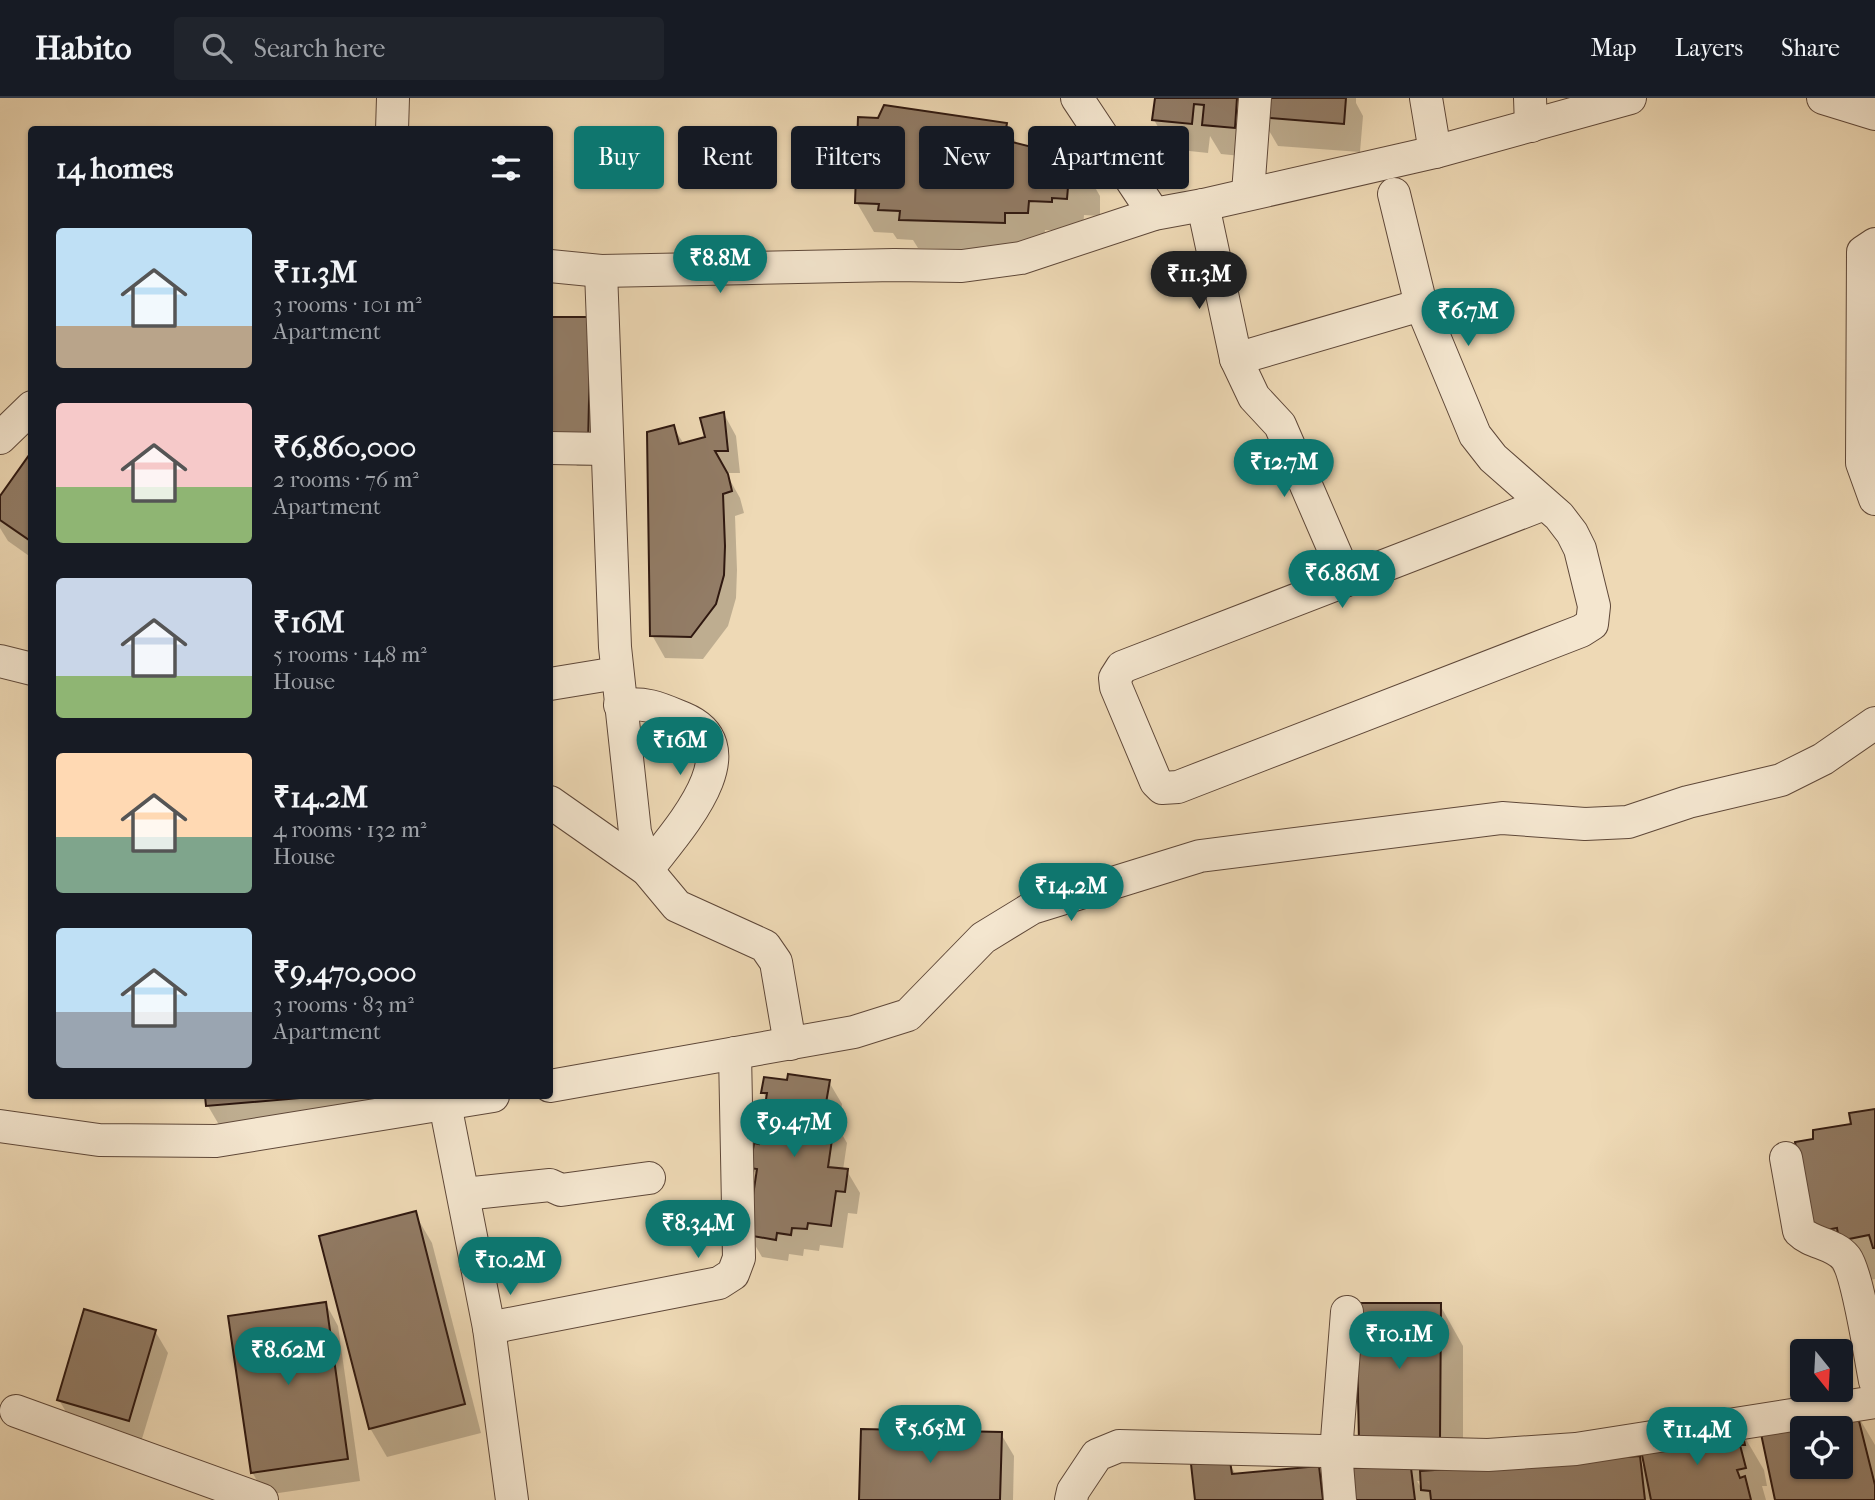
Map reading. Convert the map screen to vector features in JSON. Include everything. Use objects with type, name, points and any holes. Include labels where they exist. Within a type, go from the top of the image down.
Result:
[{"type":"street","points":[[392,126],[393,98]]},
{"type":"street","points":[[1248,193],[1255,98]]},
{"type":"street","points":[[1426,98],[1435,152]]},
{"type":"street","points":[[553,265],[601,271],[962,266],[1021,258],[1154,214],[1435,152],[1531,112],[1630,98]]},
{"type":"street","points":[[1822,98],[1875,114]]},
{"type":"street","points":[[1071,99],[1154,214]]},
{"type":"street","points":[[1394,194],[1421,305],[1475,435],[1493,458],[1559,516],[1580,549],[1594,606],[1592,624],[1581,631],[1178,788],[1162,788],[1156,782],[1116,687],[1115,678],[1122,667],[1544,503]]},
{"type":"street","points":[[1203,205],[1236,359],[1254,397],[1280,425],[1347,580]]},
{"type":"street","points":[[1875,244],[1863,252],[1862,450],[1862,463],[1875,499]]},
{"type":"street","points":[[601,271],[617,673],[635,832],[647,870]]},
{"type":"street","points":[[1236,359],[1421,305]]},
{"type":"street","points":[[0,438],[28,411]]},
{"type":"street","points":[[553,448],[607,449]]},
{"type":"street","points":[[0,661],[28,668]]},
{"type":"street","points":[[553,684],[617,673]]},
{"type":"street","points":[[620,705],[651,705],[690,721],[707,736],[713,753],[710,776],[695,806],[647,870]]},
{"type":"street","points":[[553,1085],[854,1032],[908,1015],[983,938],[1032,908],[1200,856],[1502,818],[1585,824],[1628,822],[1688,803],[1781,780],[1823,759],[1875,723]]},
{"type":"street","points":[[553,804],[647,870],[677,906],[765,946],[776,962],[790,1044]]},
{"type":"street","points":[[489,1328],[719,1283],[733,1274],[739,1258],[735,1053]]},
{"type":"street","points":[[0,1126],[99,1140],[216,1141],[475,1099]]},
{"type":"street","points":[[445,1104],[489,1328],[512,1500]]},
{"type":"street","points":[[1786,1158],[1799,1231],[1863,1266],[1875,1381]]},
{"type":"street","points":[[465,1203],[552,1198],[561,1190],[649,1178]]},
{"type":"street","points":[[1340,1500],[1336,1452],[1347,1312]]},
{"type":"street","points":[[1072,1500],[1073,1491],[1097,1455],[1119,1446],[1488,1455],[1577,1449],[1875,1402]]},
{"type":"street","points":[[16,1411],[262,1500]]},
{"type":"building","points":[[1155,98],[1237,98],[1235,128],[1202,125],[1204,105],[1194,104],[1192,124],[1152,120]]},
{"type":"building","points":[[1260,98],[1346,98],[1344,124],[1259,117]]},
{"type":"building","points":[[884,105],[1007,123],[1006,126],[919,126],[919,189],[1014,189],[1014,142],[1028,146],[1028,189],[1068,189],[1067,199],[1052,198],[1052,202],[1029,201],[1028,213],[1005,213],[1005,223],[899,220],[900,211],[878,210],[879,204],[855,203],[855,189],[905,189],[905,126],[858,126],[858,117],[878,118]]},
{"type":"building","points":[[553,317],[591,317],[588,444],[553,436]]},
{"type":"building","points":[[724,412],[728,451],[715,451],[728,474],[732,491],[723,494],[724,575],[716,604],[691,637],[650,636],[647,432],[674,425],[679,444],[705,437],[700,418]]},
{"type":"building","points":[[28,457],[28,539],[0,520],[0,496]]},
{"type":"building","points":[[788,1074],[830,1080],[826,1103],[832,1104],[830,1118],[835,1119],[828,1167],[848,1169],[845,1192],[836,1191],[831,1226],[808,1223],[807,1229],[792,1228],[791,1235],[777,1233],[776,1240],[747,1235],[757,1169],[750,1168],[754,1143],[759,1144],[767,1093],[761,1093],[764,1077],[787,1080]]},
{"type":"building","points":[[205,1099],[288,1099],[206,1106]]},
{"type":"building","points":[[1875,1109],[1875,1248],[1869,1235],[1839,1241],[1837,1228],[1810,1233],[1795,1142],[1813,1139],[1813,1130],[1851,1124],[1849,1113]]},
{"type":"building","points":[[416,1211],[465,1404],[369,1429],[319,1236]]},
{"type":"building","points":[[326,1302],[348,1459],[251,1473],[228,1316]]},
{"type":"building","points":[[1356,1303],[1441,1303],[1440,1440],[1359,1441]]},
{"type":"building","points":[[84,1309],[156,1330],[129,1421],[57,1400]]},
{"type":"building","points":[[1856,1409],[1875,1485],[1875,1500],[1775,1500],[1760,1429],[1790,1423],[1790,1479],[1853,1479],[1853,1416],[1822,1416]]},
{"type":"building","points":[[1741,1427],[1745,1445],[1740,1445],[1746,1468],[1737,1470],[1740,1478],[1745,1476],[1751,1500],[1651,1500],[1640,1445]]},
{"type":"building","points":[[861,1429],[1002,1432],[1000,1500],[859,1500]]},
{"type":"building","points":[[1640,1456],[1645,1500],[1431,1500],[1430,1491],[1421,1490],[1420,1471]]},
{"type":"building","points":[[1230,1461],[1232,1474],[1319,1466],[1323,1500],[1195,1500],[1191,1464]]},
{"type":"building","points":[[1343,1468],[1411,1468],[1415,1500],[1346,1500]]}]
